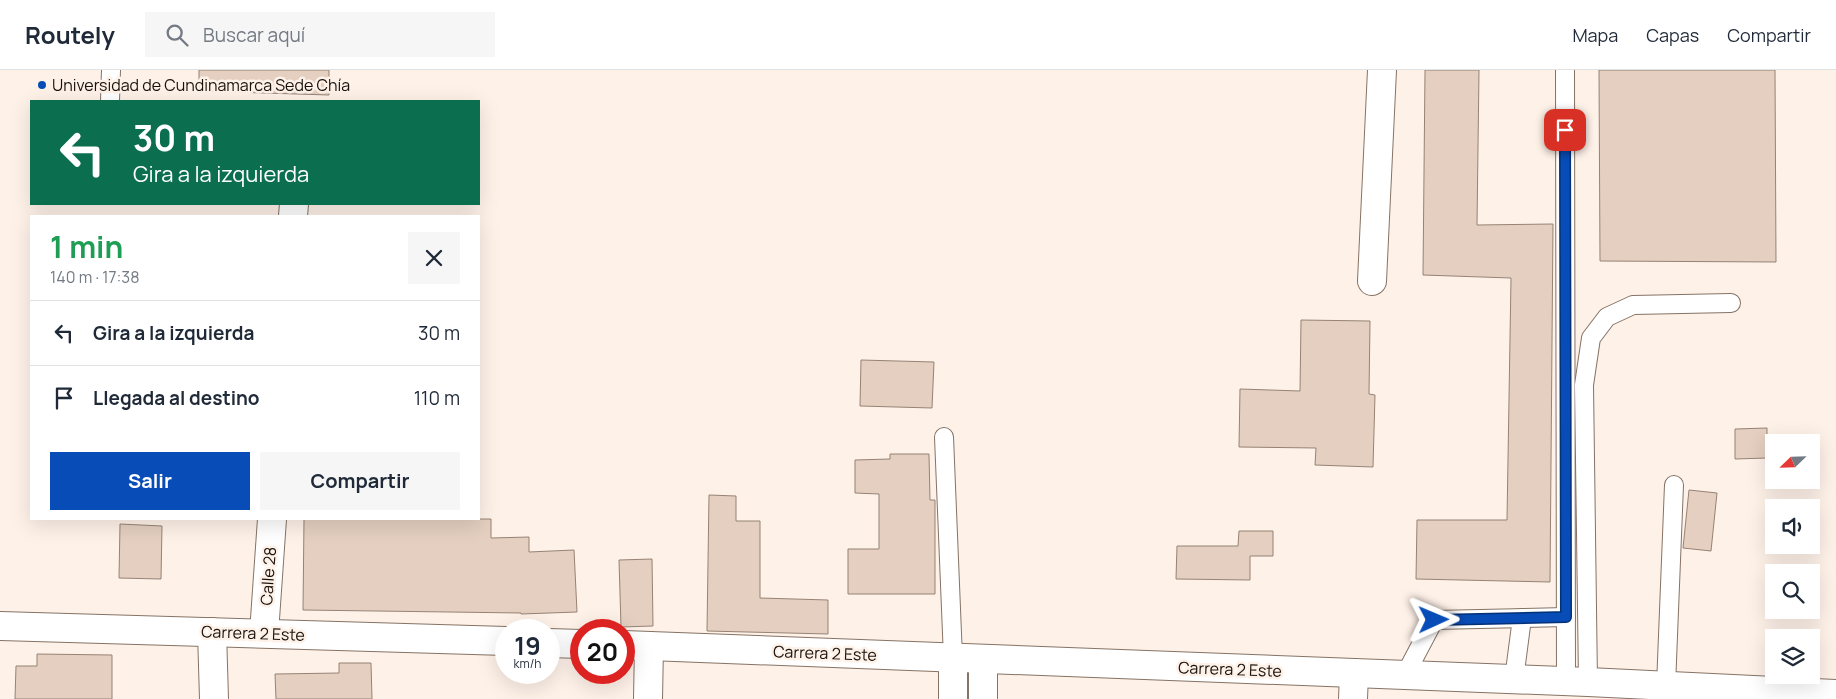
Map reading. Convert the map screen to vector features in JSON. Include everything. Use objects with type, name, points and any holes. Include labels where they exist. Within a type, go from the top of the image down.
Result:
[{"type":"street","points":[[1372,281],[1382,70]]},
{"type":"street","name":"Calle 28","points":[[264,633],[272,520]]},
{"type":"street","name":"Carrera 2 Este","points":[[0,626],[495,641]]},
{"type":"street","points":[[212,632],[214,699]]},
{"type":"street","points":[[636,645],[648,699]]},
{"type":"street","name":"Carrera 2 Este","points":[[636,645],[953,658],[1354,686],[1406,675],[1577,681],[1836,694]]},
{"type":"street","points":[[953,658],[953,699]]},
{"type":"street","points":[[983,660],[983,699]]},
{"type":"lane","points":[[110,100],[111,70]]},
{"type":"lane","points":[[1565,70],[1566,617],[1577,681]]},
{"type":"lane","points":[[1577,681],[1584,385],[1591,338],[1607,317],[1633,305],[1731,303]]},
{"type":"lane","points":[[944,436],[953,658]]},
{"type":"lane","points":[[1666,686],[1674,485]]},
{"type":"lane","points":[[1406,675],[1434,620],[1566,617]]},
{"type":"lane","points":[[1514,679],[1522,618]]},
{"type":"building","points":[[199,70],[329,70],[329,95],[199,91]]},
{"type":"building","points":[[1425,70],[1479,70],[1477,225],[1553,224],[1550,582],[1416,579],[1417,520],[1507,520],[1511,278],[1423,275]]},
{"type":"building","points":[[1599,70],[1775,70],[1776,262],[1600,261]]},
{"type":"building","points":[[1301,320],[1370,321],[1369,394],[1375,395],[1373,467],[1315,465],[1316,448],[1239,447],[1240,389],[1300,391]]},
{"type":"building","points":[[861,360],[934,362],[932,408],[860,406]]},
{"type":"building","points":[[1767,428],[1767,434],[1765,434],[1765,458],[1735,459],[1735,429]]},
{"type":"building","points":[[890,454],[929,454],[930,500],[935,500],[935,594],[848,594],[848,549],[879,549],[879,494],[855,493],[855,460],[890,459]]},
{"type":"building","points":[[1689,490],[1717,493],[1711,551],[1683,548]]},
{"type":"building","points":[[709,495],[736,496],[736,521],[760,521],[760,598],[828,600],[828,634],[707,631]]},
{"type":"building","points":[[491,519],[491,538],[529,537],[529,552],[574,550],[577,612],[521,614],[303,610],[304,520]]},
{"type":"building","points":[[120,524],[162,526],[161,579],[119,578]]},
{"type":"building","points":[[1239,531],[1273,531],[1273,556],[1250,556],[1250,580],[1176,579],[1177,546],[1238,546]]},
{"type":"building","points":[[652,559],[653,626],[635,627],[635,619],[621,619],[619,560]]},
{"type":"building","points":[[37,654],[112,655],[112,699],[15,699],[16,666],[37,666]]},
{"type":"building","points":[[339,663],[371,663],[372,699],[276,699],[275,674],[339,673]]},
{"type":"place","name":"Universidad de Cundinamarca Sede Chía","points":[[42,85]]},
{"type":"route","points":[[1434,620],[1566,617],[1565,130]]}]
